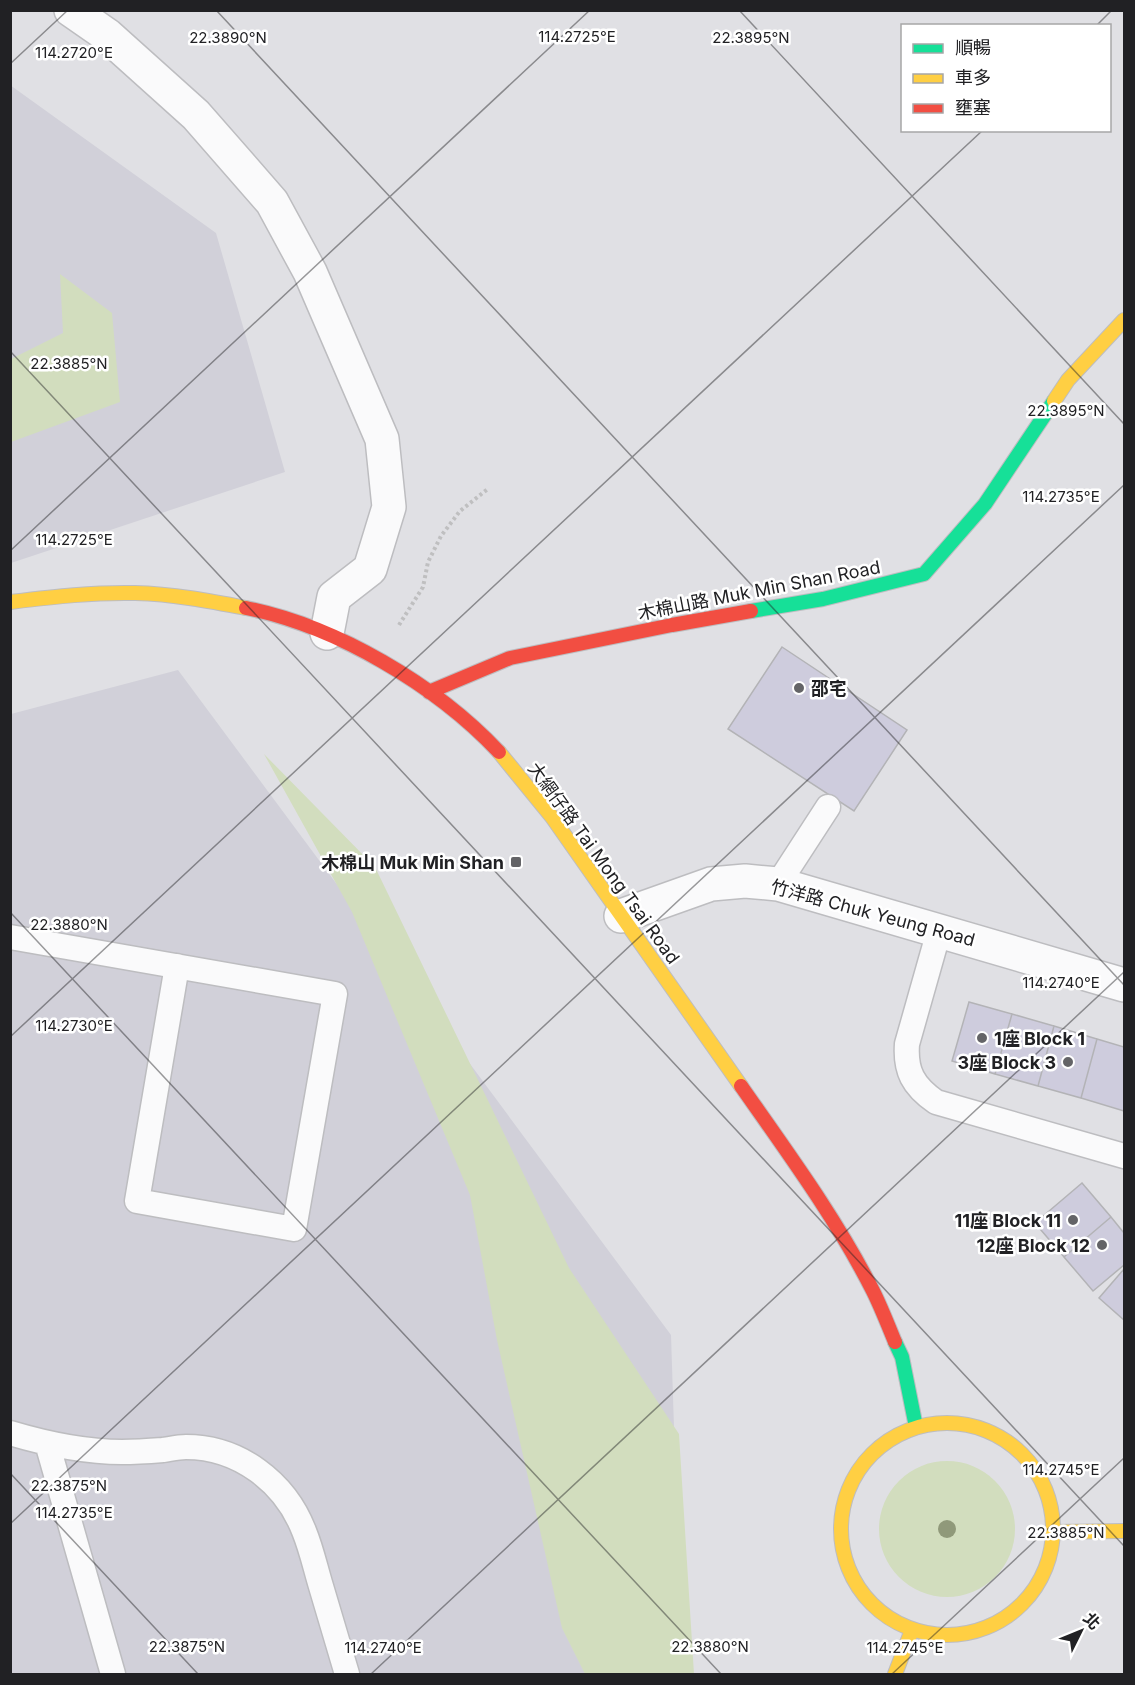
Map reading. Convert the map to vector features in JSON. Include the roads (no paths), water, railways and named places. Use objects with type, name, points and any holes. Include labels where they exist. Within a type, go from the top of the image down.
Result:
[{"type":"main road","name":"木棉山路 Muk Min Shan Road","points":[[429,692],[510,658],[672,625],[823,599],[924,574],[985,504],[1068,380],[1125,320]]},
{"type":"main road","name":"大網仔路 Tai Mong Tsai Road","points":[[10,602],[97,593],[156,593],[214,600],[272,613],[327,633],[380,659],[429,692],[475,729],[516,771],[552,818],[798,1167],[837,1228],[873,1291],[902,1357],[916,1427]]},
{"type":"main road","points":[[949,1422],[982,1429],[1011,1444],[1034,1468],[1049,1498],[1054,1532],[1048,1564],[1032,1594],[1008,1617],[978,1631],[945,1636],[912,1630],[882,1614],[860,1589],[844,1560],[841,1526],[846,1493],[862,1464],[886,1441],[916,1427],[949,1422]]},
{"type":"main road","points":[[1054,1532],[1125,1531]]},
{"type":"main road","points":[[895,1674],[912,1630]]},
{"type":"street","points":[[71,10],[107,35],[196,115],[272,202],[310,272],[382,439],[389,507],[370,569],[334,597],[327,633]]},
{"type":"street","name":"竹洋路 Chuk Yeung Road","points":[[621,916],[711,884],[745,881],[778,884],[1125,985]]},
{"type":"lane","points":[[778,884],[828,807]]},
{"type":"lane","points":[[939,930],[906,1057],[915,1083],[924,1094],[936,1102],[1125,1156]]},
{"type":"lane","points":[[10,937],[177,966],[335,994],[294,1229],[137,1201],[177,966]]},
{"type":"lane","points":[[10,1433],[47,1443],[121,1452],[185,1447],[210,1449],[235,1457],[257,1469],[277,1486],[293,1508],[304,1531],[347,1674]]},
{"type":"lane","points":[[47,1443],[113,1674]]},
{"type":"place","name":"邵宅","points":[[799,688]]},
{"type":"place","name":"木棉山 Muk Min Shan","points":[[516,862]]},
{"type":"place","name":"1座 Block 1","points":[[982,1038]]},
{"type":"place","name":"3座 Block 3","points":[[1068,1062]]},
{"type":"place","name":"11座 Block 11","points":[[1073,1220]]},
{"type":"place","name":"12座 Block 12","points":[[1102,1245]]}]
